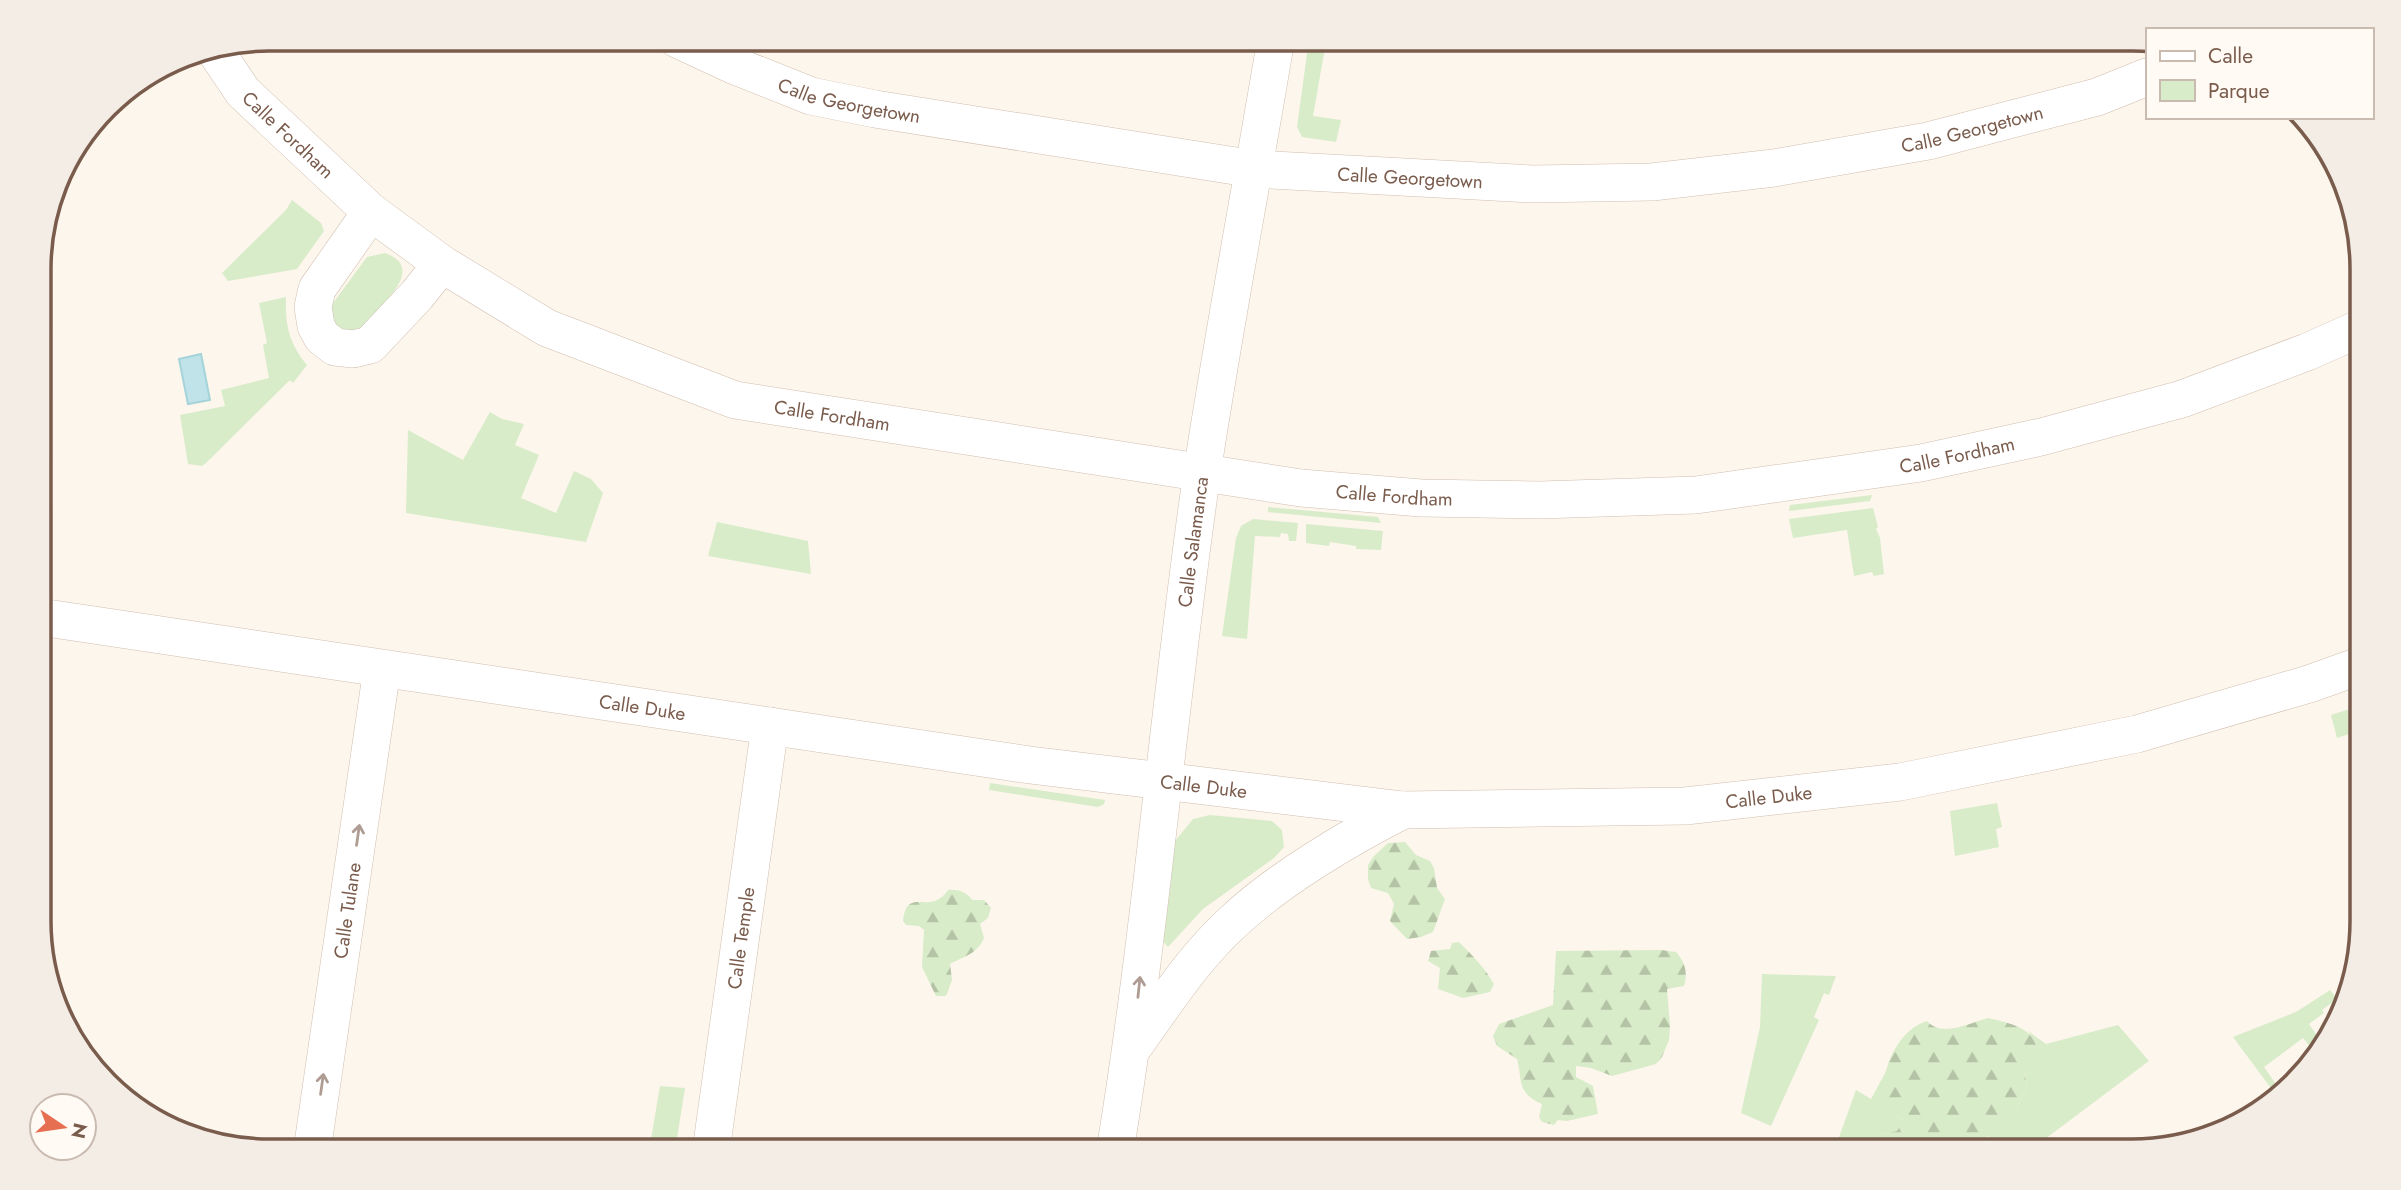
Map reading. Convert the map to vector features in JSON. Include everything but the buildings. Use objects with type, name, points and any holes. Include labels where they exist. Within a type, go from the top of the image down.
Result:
[{"type":"street","name":"Calle Georgetown","points":[[704,51],[811,96],[874,109],[1254,169],[1533,184],[1652,182],[1774,168],[1928,141],[2097,97],[2146,77]]},
{"type":"street","name":"Calle Salamanca","points":[[1117,1139],[1132,1049],[1162,783],[1202,473],[1274,51]]},
{"type":"street","name":"Calle Fordham","points":[[219,57],[243,92],[371,212],[442,264],[547,328],[735,400],[1301,488],[1421,498],[1540,500],[1696,495],[1921,463],[2041,437],[2182,399],[2350,333]]},
{"type":"street","points":[[371,212],[317,289],[313,307],[316,326],[322,337],[335,347],[353,349],[370,345],[442,264]]},
{"type":"street","name":"Calle Duke","points":[[51,619],[1162,783],[1403,810],[1685,806],[1900,782],[2137,734],[2309,684],[2350,669]]},
{"type":"street","name":"Calle Tulane","points":[[314,1139],[382,669]]},
{"type":"street","name":"Calle Temple","points":[[713,1139],[770,726]]},
{"type":"street","name":"Calle Salamanca","points":[[1132,1049],[1202,953],[1234,920],[1304,868],[1373,825],[1403,810]]},
{"type":"green space","points":[[1307,51],[1324,51],[1313,116],[1341,120],[1336,142],[1302,137],[1297,127]]},
{"type":"green space","points":[[292,200],[321,223],[324,231],[297,269],[228,281],[222,273],[286,210]]},
{"type":"green space","points":[[385,253],[400,263],[402,269],[396,288],[362,331],[336,329],[330,308],[333,303],[367,257]]},
{"type":"green space","points":[[286,297],[289,333],[307,365],[293,383],[290,380],[206,463],[202,466],[188,464],[180,415],[225,406],[221,390],[269,378],[263,345],[267,343],[259,303]]},
{"type":"green space","points":[[490,412],[502,419],[524,424],[515,445],[539,455],[521,498],[556,513],[574,471],[591,479],[603,493],[586,542],[406,513],[408,430],[463,460]]},
{"type":"green space","points":[[1872,495],[1870,501],[1789,511],[1790,505]]},
{"type":"green space","points":[[1268,507],[1378,517],[1381,523],[1268,512]]},
{"type":"green space","points":[[1873,508],[1884,574],[1874,576],[1872,572],[1854,576],[1847,530],[1793,538],[1789,519]]},
{"type":"green space","points":[[1253,519],[1298,523],[1296,541],[1289,541],[1288,534],[1281,533],[1280,537],[1255,536],[1247,639],[1222,636],[1236,538],[1241,526]]},
{"type":"green space","points":[[717,522],[808,541],[811,574],[708,556]]},
{"type":"green space","points":[[1306,524],[1383,531],[1381,550],[1356,549],[1356,546],[1330,542],[1329,546],[1306,543]]},
{"type":"green space","points":[[2350,709],[2350,734],[2337,738],[2331,715]]},
{"type":"green space","points":[[990,783],[1105,800],[1104,804],[1098,807],[989,790]]},
{"type":"green space","points":[[1997,803],[2002,827],[1996,829],[1999,847],[1955,856],[1950,811]]},
{"type":"green space","points":[[1210,815],[1272,821],[1282,830],[1284,847],[1274,858],[1203,909],[1168,947],[1163,941],[1175,841],[1193,819]]},
{"type":"green space","points":[[1405,842],[1416,855],[1430,861],[1434,868],[1437,888],[1445,899],[1433,932],[1407,939],[1390,921],[1394,904],[1388,893],[1371,888],[1368,879],[1368,865],[1373,857],[1388,843]]},
{"type":"green space","points":[[948,890],[962,892],[972,900],[984,900],[991,908],[988,918],[980,924],[984,938],[978,948],[950,964],[952,980],[947,994],[936,996],[922,967],[924,930],[919,926],[906,925],[903,921],[909,905],[914,902],[934,901]]},
{"type":"green space","points":[[1459,942],[1494,984],[1490,992],[1463,998],[1438,989],[1440,968],[1428,961],[1431,951],[1450,949],[1452,943]]},
{"type":"green space","points":[[1556,951],[1676,952],[1684,963],[1686,972],[1684,986],[1667,989],[1669,1040],[1662,1057],[1656,1064],[1612,1076],[1576,1066],[1576,1077],[1593,1086],[1598,1114],[1567,1121],[1558,1120],[1554,1125],[1542,1122],[1539,1117],[1542,1104],[1524,1091],[1517,1059],[1497,1046],[1493,1036],[1499,1024],[1553,1005]]},
{"type":"green space","points":[[1762,974],[1836,976],[1829,995],[1824,993],[1814,1017],[1819,1020],[1771,1126],[1741,1113],[1760,1027]]},
{"type":"green space","points":[[2330,990],[2336,998],[2322,1010],[2324,1013],[2309,1024],[2317,1036],[2310,1047],[2303,1038],[2264,1067],[2276,1085],[2271,1089],[2233,1037],[2296,1012]]},
{"type":"green space","points":[[1988,1018],[2018,1027],[2032,1037],[2037,1055],[2034,1067],[2024,1071],[2027,1087],[2016,1108],[1999,1129],[1984,1139],[1873,1139],[1897,1131],[1903,1120],[1888,1105],[1884,1093],[1886,1071],[1901,1040],[1917,1025],[1927,1021],[1940,1028],[1964,1026]]},
{"type":"green space","points":[[2118,1025],[2149,1061],[2045,1139],[1986,1139],[2016,1108],[2027,1087],[2024,1071],[2035,1042],[2028,1031],[2046,1044]]},
{"type":"green space","points":[[1890,1064],[1885,1095],[1890,1108],[1903,1120],[1897,1131],[1873,1139],[1838,1139],[1856,1090],[1871,1099]]},
{"type":"green space","points":[[660,1086],[685,1088],[677,1139],[651,1139]]},
{"type":"water","points":[[201,354],[210,400],[188,404],[179,359]]}]
